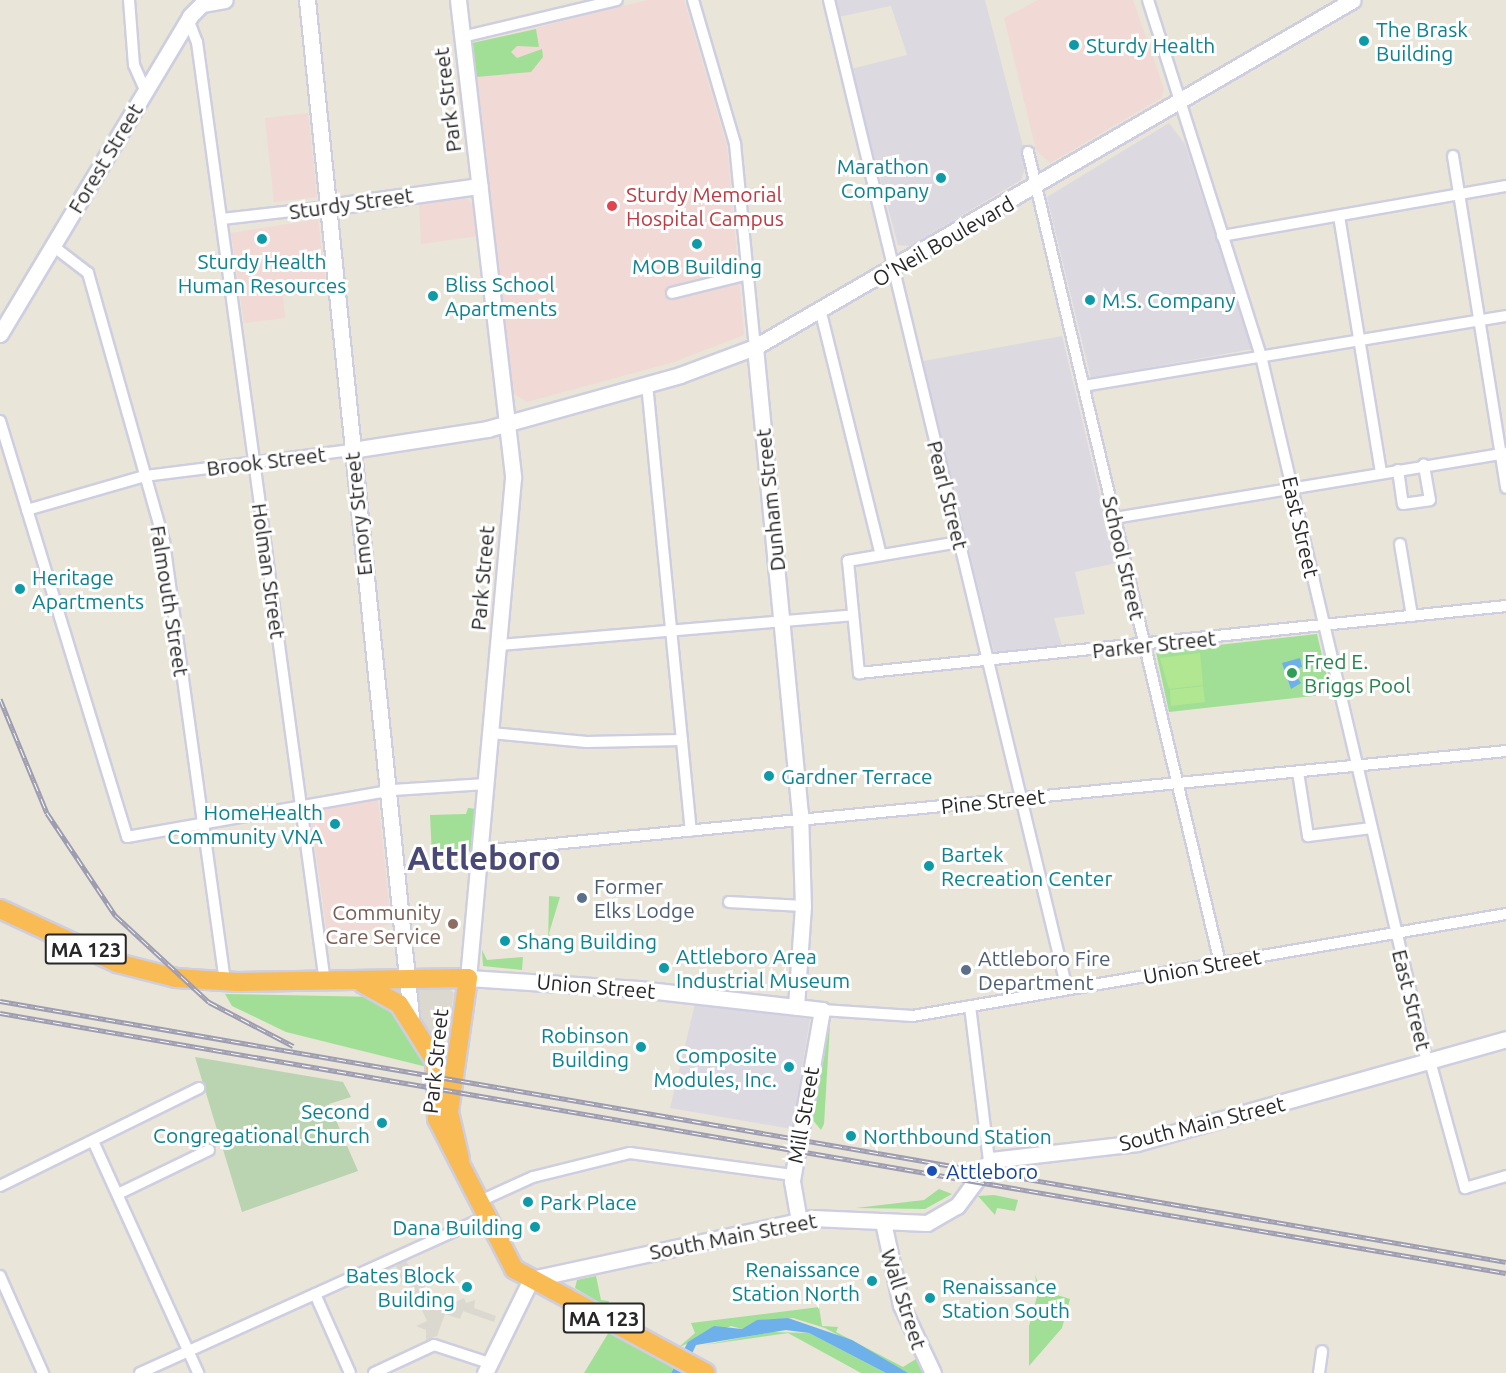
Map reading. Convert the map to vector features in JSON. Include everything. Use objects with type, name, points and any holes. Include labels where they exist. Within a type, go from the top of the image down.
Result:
[{"type":"highway","name":"MA 123","points":[[0,909],[125,966],[225,982],[355,982],[468,978]]},
{"type":"highway","name":"Park Street","points":[[460,1159],[449,1112],[468,978]]},
{"type":"highway","name":"MA 123","points":[[355,982],[389,996],[415,1027]]},
{"type":"highway","name":"Park Street","points":[[415,1027],[439,1071],[436,1114],[514,1269],[531,1279]]},
{"type":"highway","points":[[424,1043],[441,1045],[459,1029]]},
{"type":"highway","name":"MA 123","points":[[531,1279],[706,1373]]},
{"type":"main road","name":"Forest Street","points":[[0,334],[188,19],[202,4],[225,0]]},
{"type":"main road","name":"Emory Street","points":[[307,0],[404,980],[415,1027]]},
{"type":"main road","name":"Park Street","points":[[458,0],[508,421],[513,484],[468,978]]},
{"type":"main road","name":"O'Neil Boulevard","points":[[508,421],[647,384],[755,347],[821,313],[1353,0]]},
{"type":"main road","name":"Sturdy Street","points":[[328,207],[480,186]]},
{"type":"main road","name":"Dunham Street","points":[[755,347],[801,820],[803,906],[795,1007]]},
{"type":"main road","name":"Brook Street","points":[[352,450],[455,436],[508,421]]},
{"type":"main road","name":"Union Street","points":[[468,978],[822,1010]]},
{"type":"main road","name":"Mill Street","points":[[799,1221],[793,1175],[822,1010]]},
{"type":"main road","name":"South Main Street","points":[[531,1279],[799,1221],[921,1224],[944,1217],[965,1197],[989,1161],[1137,1143],[1506,1039]]},
{"type":"main road","name":"Wall Street","points":[[884,1222],[901,1305],[933,1373]]},
{"type":"main road","points":[[487,1368],[531,1279]]},
{"type":"street","points":[[129,0],[134,65],[145,90]]},
{"type":"street","points":[[462,37],[617,0]]},
{"type":"street","name":"Dunham Street","points":[[693,0],[735,144],[755,347]]},
{"type":"street","name":"Pearl Street","points":[[829,0],[1067,989]]},
{"type":"street","name":"East Street","points":[[1148,0],[1178,103],[1261,356],[1395,933],[1428,1061],[1465,1188],[1506,1176]]},
{"type":"street","name":"Holman Street","points":[[188,19],[197,42],[325,982]]},
{"type":"street","name":"School Street","points":[[1028,152],[1220,963]]},
{"type":"street","points":[[1453,156],[1503,453],[1506,488]]},
{"type":"street","points":[[1222,236],[1506,186]]},
{"type":"street","name":"Sturdy Street","points":[[222,219],[328,207]]},
{"type":"street","points":[[1339,216],[1382,473]]},
{"type":"street","name":"Falmouth Street","points":[[52,246],[88,273],[166,555],[225,982]]},
{"type":"street","points":[[672,293],[748,274]]},
{"type":"street","points":[[821,313],[881,555]]},
{"type":"street","points":[[1083,386],[1506,316]]},
{"type":"street","points":[[647,384],[691,831]]},
{"type":"street","points":[[0,421],[127,837],[386,791],[486,784]]},
{"type":"street","name":"Brook Street","points":[[27,510],[145,476],[352,450]]},
{"type":"street","points":[[1114,518],[1503,453]]},
{"type":"street","points":[[1398,470],[1403,504],[1430,500],[1425,465]]},
{"type":"street","points":[[499,645],[853,615],[848,561],[959,542]]},
{"type":"street","points":[[1400,544],[1412,616]]},
{"type":"street","name":"Parker Street","points":[[853,615],[858,673],[988,662],[1506,606]]},
{"type":"street","points":[[491,733],[587,741],[682,740]]},
{"type":"street","name":"Pine Street","points":[[481,851],[1506,751]]},
{"type":"street","points":[[1298,772],[1308,837],[1371,828]]},
{"type":"street","points":[[729,902],[803,906]]},
{"type":"street","name":"Union Street","points":[[822,1010],[902,1017],[1506,914]]},
{"type":"street","points":[[970,1006],[989,1161]]},
{"type":"street","points":[[0,1186],[199,1089]]},
{"type":"street","points":[[93,1141],[198,1373]]},
{"type":"street","points":[[118,1194],[209,1150]]},
{"type":"street","points":[[140,1373],[315,1294],[484,1208],[532,1177],[630,1153],[793,1175]]},
{"type":"street","points":[[0,1276],[43,1373]]},
{"type":"street","points":[[315,1294],[350,1373]]},
{"type":"street","points":[[374,1373],[434,1345],[487,1368]]},
{"type":"street","points":[[1319,1373],[1322,1351]]},
{"type":"shaded area","name":"Sturdy Memorial Hospital Campus","points":[[647,0],[684,0],[727,146],[744,335],[674,362],[527,402],[513,393],[472,44]]},
{"type":"shaded area","name":"Marathon Company","points":[[834,0],[985,0],[1027,162],[1021,180],[910,246],[898,245],[851,69],[907,55],[891,6],[838,17]]},
{"type":"shaded area","points":[[1038,0],[1133,0],[1164,89],[1161,98],[1050,163],[1036,150],[1004,18]]},
{"type":"shaded area","points":[[308,113],[317,197],[274,202],[265,118]]},
{"type":"shaded area","points":[[1169,123],[1185,144],[1252,349],[1091,378],[1047,197]]},
{"type":"shaded area","points":[[463,196],[474,205],[478,236],[421,244],[419,201]]},
{"type":"shaded area","points":[[318,219],[327,292],[283,296],[285,318],[244,323],[231,233]]},
{"type":"shaded area","points":[[1062,336],[1116,563],[1075,572],[1085,614],[1054,618],[1062,646],[994,652],[923,361]]},
{"type":"shaded area","points":[[378,800],[391,924],[328,940],[310,811]]},
{"type":"shaded area","points":[[447,987],[454,993],[448,1030],[441,1037],[428,1036],[417,1019],[414,988]]},
{"type":"shaded area","points":[[695,1004],[810,1019],[792,1129],[670,1108]]},
{"type":"shaded area","points":[[406,1261],[416,1278],[421,1276],[436,1311],[464,1298],[466,1303],[475,1300],[474,1308],[496,1316],[494,1322],[463,1311],[460,1319],[445,1314],[437,1336],[426,1340],[426,1330],[416,1326],[427,1321],[408,1281],[399,1283],[396,1278],[400,1275],[396,1266]]},
{"type":"green space","points":[[536,29],[539,47],[517,46],[511,52],[517,58],[542,49],[543,57],[531,72],[476,77],[472,43]]},
{"type":"green space","points":[[1317,634],[1331,694],[1169,712],[1156,652]]},
{"type":"green space","points":[[1200,653],[1203,685],[1169,689],[1160,658]]},
{"type":"green space","points":[[1203,686],[1205,702],[1171,706],[1170,690]]},
{"type":"green space","points":[[468,808],[477,809],[472,850],[458,858],[432,856],[430,815],[466,814]]},
{"type":"green space","points":[[549,896],[560,897],[549,933],[554,952],[548,952]]},
{"type":"green space","points":[[482,950],[487,960],[523,957],[522,970],[483,966]]},
{"type":"green space","points":[[225,994],[378,997],[388,1003],[427,1067],[286,1032],[232,1006]]},
{"type":"green space","points":[[830,1024],[824,1124],[821,1130],[812,1119]]},
{"type":"green space","points":[[195,1057],[343,1082],[351,1097],[329,1104],[358,1171],[242,1212]]},
{"type":"green space","points":[[939,1189],[952,1194],[925,1209],[856,1208],[924,1200]]},
{"type":"green space","points":[[994,1195],[1018,1200],[1015,1211],[997,1208],[995,1215],[978,1196]]},
{"type":"green space","points":[[1035,1275],[1041,1290],[1070,1299],[1062,1328],[1029,1366],[1029,1326],[1038,1293]]},
{"type":"green space","points":[[596,1276],[601,1300],[609,1301],[607,1307],[575,1288],[577,1280]]},
{"type":"green space","points":[[819,1307],[822,1326],[838,1327],[836,1332],[903,1367],[916,1359],[924,1373],[908,1373],[825,1328],[793,1318],[764,1320],[742,1329],[731,1326],[679,1347],[695,1333],[691,1323]]},
{"type":"green space","points":[[609,1332],[674,1367],[671,1373],[584,1373]]},
{"type":"green space","points":[[772,1332],[809,1333],[886,1373],[861,1373],[788,1333],[704,1345]]},
{"type":"water","name":"Fred E. Briggs Pool","points":[[1300,658],[1302,667],[1292,670],[1301,683],[1291,689],[1282,663]]},
{"type":"water","points":[[788,1318],[852,1340],[908,1373],[886,1373],[809,1333],[786,1330],[696,1345],[683,1373],[671,1373],[688,1342],[714,1326],[742,1329],[757,1320]]},
{"type":"railway","points":[[0,699],[47,813],[115,915],[209,1002],[293,1046]]},
{"type":"railway","points":[[0,1001],[1506,1262]]},
{"type":"railway","points":[[0,1013],[1506,1273]]},
{"type":"place","name":"The Brask Building","points":[[1364,41]]},
{"type":"place","name":"Sturdy Health","points":[[1074,45]]},
{"type":"place","name":"Marathon Company","points":[[941,178]]},
{"type":"place","name":"Sturdy Memorial Hospital Campus","points":[[612,206]]},
{"type":"place","name":"Sturdy Health Human Resources","points":[[262,239]]},
{"type":"place","name":"MOB Building","points":[[697,244]]},
{"type":"place","name":"Bliss School Apartments","points":[[433,296]]},
{"type":"place","name":"M.S. Company","points":[[1090,300]]},
{"type":"place","name":"Heritage Apartments","points":[[20,589]]},
{"type":"place","name":"Fred E. Briggs Pool","points":[[1292,673]]},
{"type":"place","name":"Gardner Terrace","points":[[769,776]]},
{"type":"place","name":"HomeHealth Community VNA","points":[[335,824]]},
{"type":"place","name":"Bartek Recreation Center","points":[[929,866]]},
{"type":"place","name":"Former Elks Lodge","points":[[582,898]]},
{"type":"place","name":"Community Care Service","points":[[453,924]]},
{"type":"place","name":"Shang Building","points":[[505,941]]},
{"type":"place","name":"Attleboro Area Industrial Museum","points":[[664,968]]},
{"type":"place","name":"Attleboro Fire Department","points":[[966,970]]},
{"type":"place","name":"Robinson Building","points":[[641,1047]]},
{"type":"place","name":"Composite Modules, Inc.","points":[[789,1067]]},
{"type":"place","name":"Second Congregational Church","points":[[382,1123]]},
{"type":"place","name":"Northbound Station","points":[[851,1136]]},
{"type":"place","name":"Attleboro","points":[[932,1171]]},
{"type":"place","name":"Park Place","points":[[528,1202]]},
{"type":"place","name":"Dana Building","points":[[535,1227]]},
{"type":"place","name":"Renaissance Station North","points":[[872,1281]]},
{"type":"place","name":"Bates Block Building","points":[[467,1287]]},
{"type":"place","name":"Renaissance Station South","points":[[930,1298]]},
{"type":"district","name":"Attleboro","points":[[484,858]]}]
